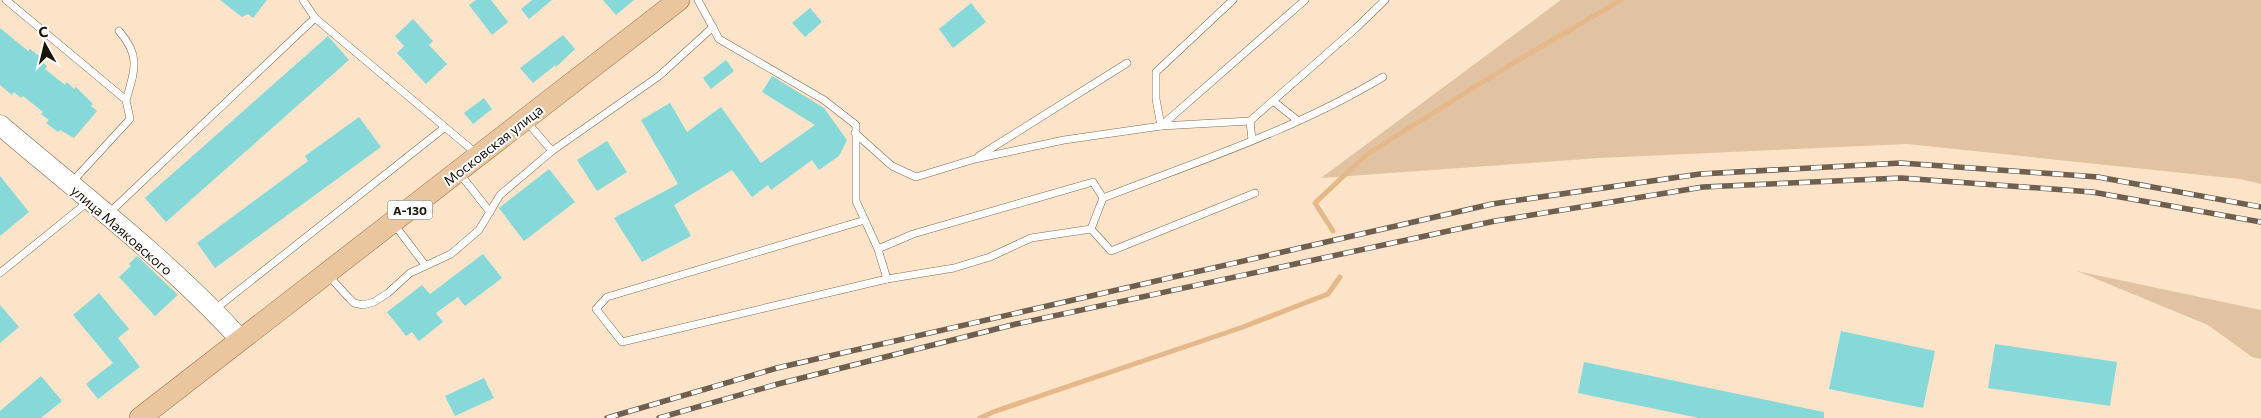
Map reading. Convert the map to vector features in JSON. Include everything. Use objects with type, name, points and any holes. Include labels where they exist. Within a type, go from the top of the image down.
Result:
[{"type":"main road","name":"Московская улица","points":[[140,418],[679,0]]},
{"type":"street","name":"улица Маяковского","points":[[0,125],[107,215],[214,310],[240,339]]},
{"type":"lane","points":[[6,0],[126,100]]},
{"type":"lane","points":[[303,0],[315,18],[479,156]]},
{"type":"lane","points":[[698,0],[719,39],[824,100],[856,125],[856,201],[878,249],[887,279]]},
{"type":"lane","points":[[1161,126],[1156,99],[1156,72],[1233,0]]},
{"type":"lane","points":[[1161,126],[1305,0]]},
{"type":"lane","points":[[856,133],[892,166],[916,177],[974,159],[1064,140],[1161,126],[1250,121],[1385,0]]},
{"type":"lane","points":[[107,215],[315,18]]},
{"type":"lane","points":[[327,274],[354,303],[363,305],[374,302],[388,293],[410,273],[452,254],[471,239],[500,196],[552,150],[659,76],[713,27]]},
{"type":"lane","points":[[70,184],[130,119],[126,100],[135,70],[131,45],[119,31]]},
{"type":"lane","points":[[974,159],[1128,63]]},
{"type":"lane","points":[[1091,229],[1103,198],[1252,140],[1354,94],[1383,77]]},
{"type":"lane","points":[[1273,101],[1297,120]]},
{"type":"lane","points":[[525,120],[552,150]]},
{"type":"lane","points":[[1250,121],[1252,140]]},
{"type":"lane","points":[[214,310],[444,128]]},
{"type":"lane","points":[[459,172],[490,212]]},
{"type":"lane","points":[[878,249],[913,234],[1093,182],[1103,198]]},
{"type":"lane","points":[[1091,229],[1111,250],[1255,193]]},
{"type":"lane","points":[[0,273],[89,200]]},
{"type":"lane","points":[[865,220],[607,297],[596,309],[622,342],[887,279],[954,268],[990,257],[1031,238],[1091,229]]},
{"type":"lane","points":[[393,223],[425,265]]},
{"type":"shaded area","points":[[1561,0],[2261,0],[2261,184],[2240,179],[1907,144],[1599,158],[1321,178]]},
{"type":"shaded area","points":[[2077,271],[2261,310],[2261,359],[2252,357],[2208,325]]},
{"type":"building","points":[[220,0],[267,0],[253,18],[248,14],[242,17]]},
{"type":"building","points":[[476,0],[491,0],[508,22],[492,35],[469,5]]},
{"type":"building","points":[[532,0],[552,0],[529,19],[521,9]]},
{"type":"building","points":[[603,0],[634,0],[616,15]]},
{"type":"building","points":[[971,3],[986,22],[953,48],[939,29]]},
{"type":"building","points":[[810,8],[822,22],[805,37],[792,23]]},
{"type":"building","points":[[413,19],[433,41],[429,45],[447,64],[426,84],[397,53],[404,46],[395,36]]},
{"type":"building","points":[[0,28],[28,51],[30,49],[42,58],[40,60],[47,66],[45,69],[65,85],[67,82],[74,89],[76,87],[93,104],[91,106],[97,111],[74,138],[60,130],[58,132],[46,123],[49,120],[41,114],[43,112],[23,96],[21,98],[14,92],[12,95],[0,85]]},
{"type":"building","points":[[563,35],[575,49],[556,67],[555,65],[533,83],[520,68]]},
{"type":"building","points":[[328,36],[349,60],[166,222],[145,198]]},
{"type":"building","points":[[726,60],[734,71],[711,89],[703,78]]},
{"type":"building","points":[[772,76],[824,108],[847,140],[839,156],[819,170],[812,160],[771,190],[768,185],[752,197],[732,170],[674,205],[691,236],[642,262],[614,218],[678,184],[641,120],[670,103],[687,132],[721,107],[761,163],[815,125],[762,92]]},
{"type":"building","points":[[484,98],[492,109],[473,124],[464,113]]},
{"type":"building","points":[[359,117],[381,147],[215,268],[197,243],[308,161],[305,156]]},
{"type":"building","points":[[607,141],[627,172],[597,191],[577,160]]},
{"type":"building","points":[[549,169],[575,202],[524,241],[499,208]]},
{"type":"building","points":[[0,176],[29,212],[0,236]]},
{"type":"building","points":[[483,254],[502,278],[465,306],[458,297],[436,313],[443,322],[419,341],[412,332],[406,336],[387,312],[422,285],[430,294]]},
{"type":"building","points":[[137,256],[178,295],[155,316],[119,277],[131,266],[129,264]]},
{"type":"building","points":[[99,293],[129,329],[118,338],[140,367],[98,399],[86,384],[113,363],[73,315]]},
{"type":"building","points":[[0,305],[19,327],[0,343]]},
{"type":"building","points":[[1841,331],[1935,351],[1923,408],[1829,389]]},
{"type":"building","points":[[1995,344],[2117,362],[2110,406],[1988,388]]},
{"type":"building","points":[[1584,362],[1824,412],[1824,418],[1699,418],[1578,393]]},
{"type":"building","points":[[41,376],[62,401],[41,418],[0,418],[0,411]]},
{"type":"building","points":[[484,378],[494,398],[455,416],[445,396]]},
{"type":"waterway","points":[[1333,231],[1315,203],[1366,155],[1515,62],[1621,0]]},
{"type":"waterway","points":[[980,418],[1243,327],[1328,294],[1340,277]]},
{"type":"railway","points":[[607,418],[777,368],[1492,204],[1700,174],[1901,163],[2098,177],[2261,207]]},
{"type":"railway","points":[[659,418],[778,384],[1016,324],[1495,221],[1703,187],[1901,178],[2092,192],[2261,222]]}]
